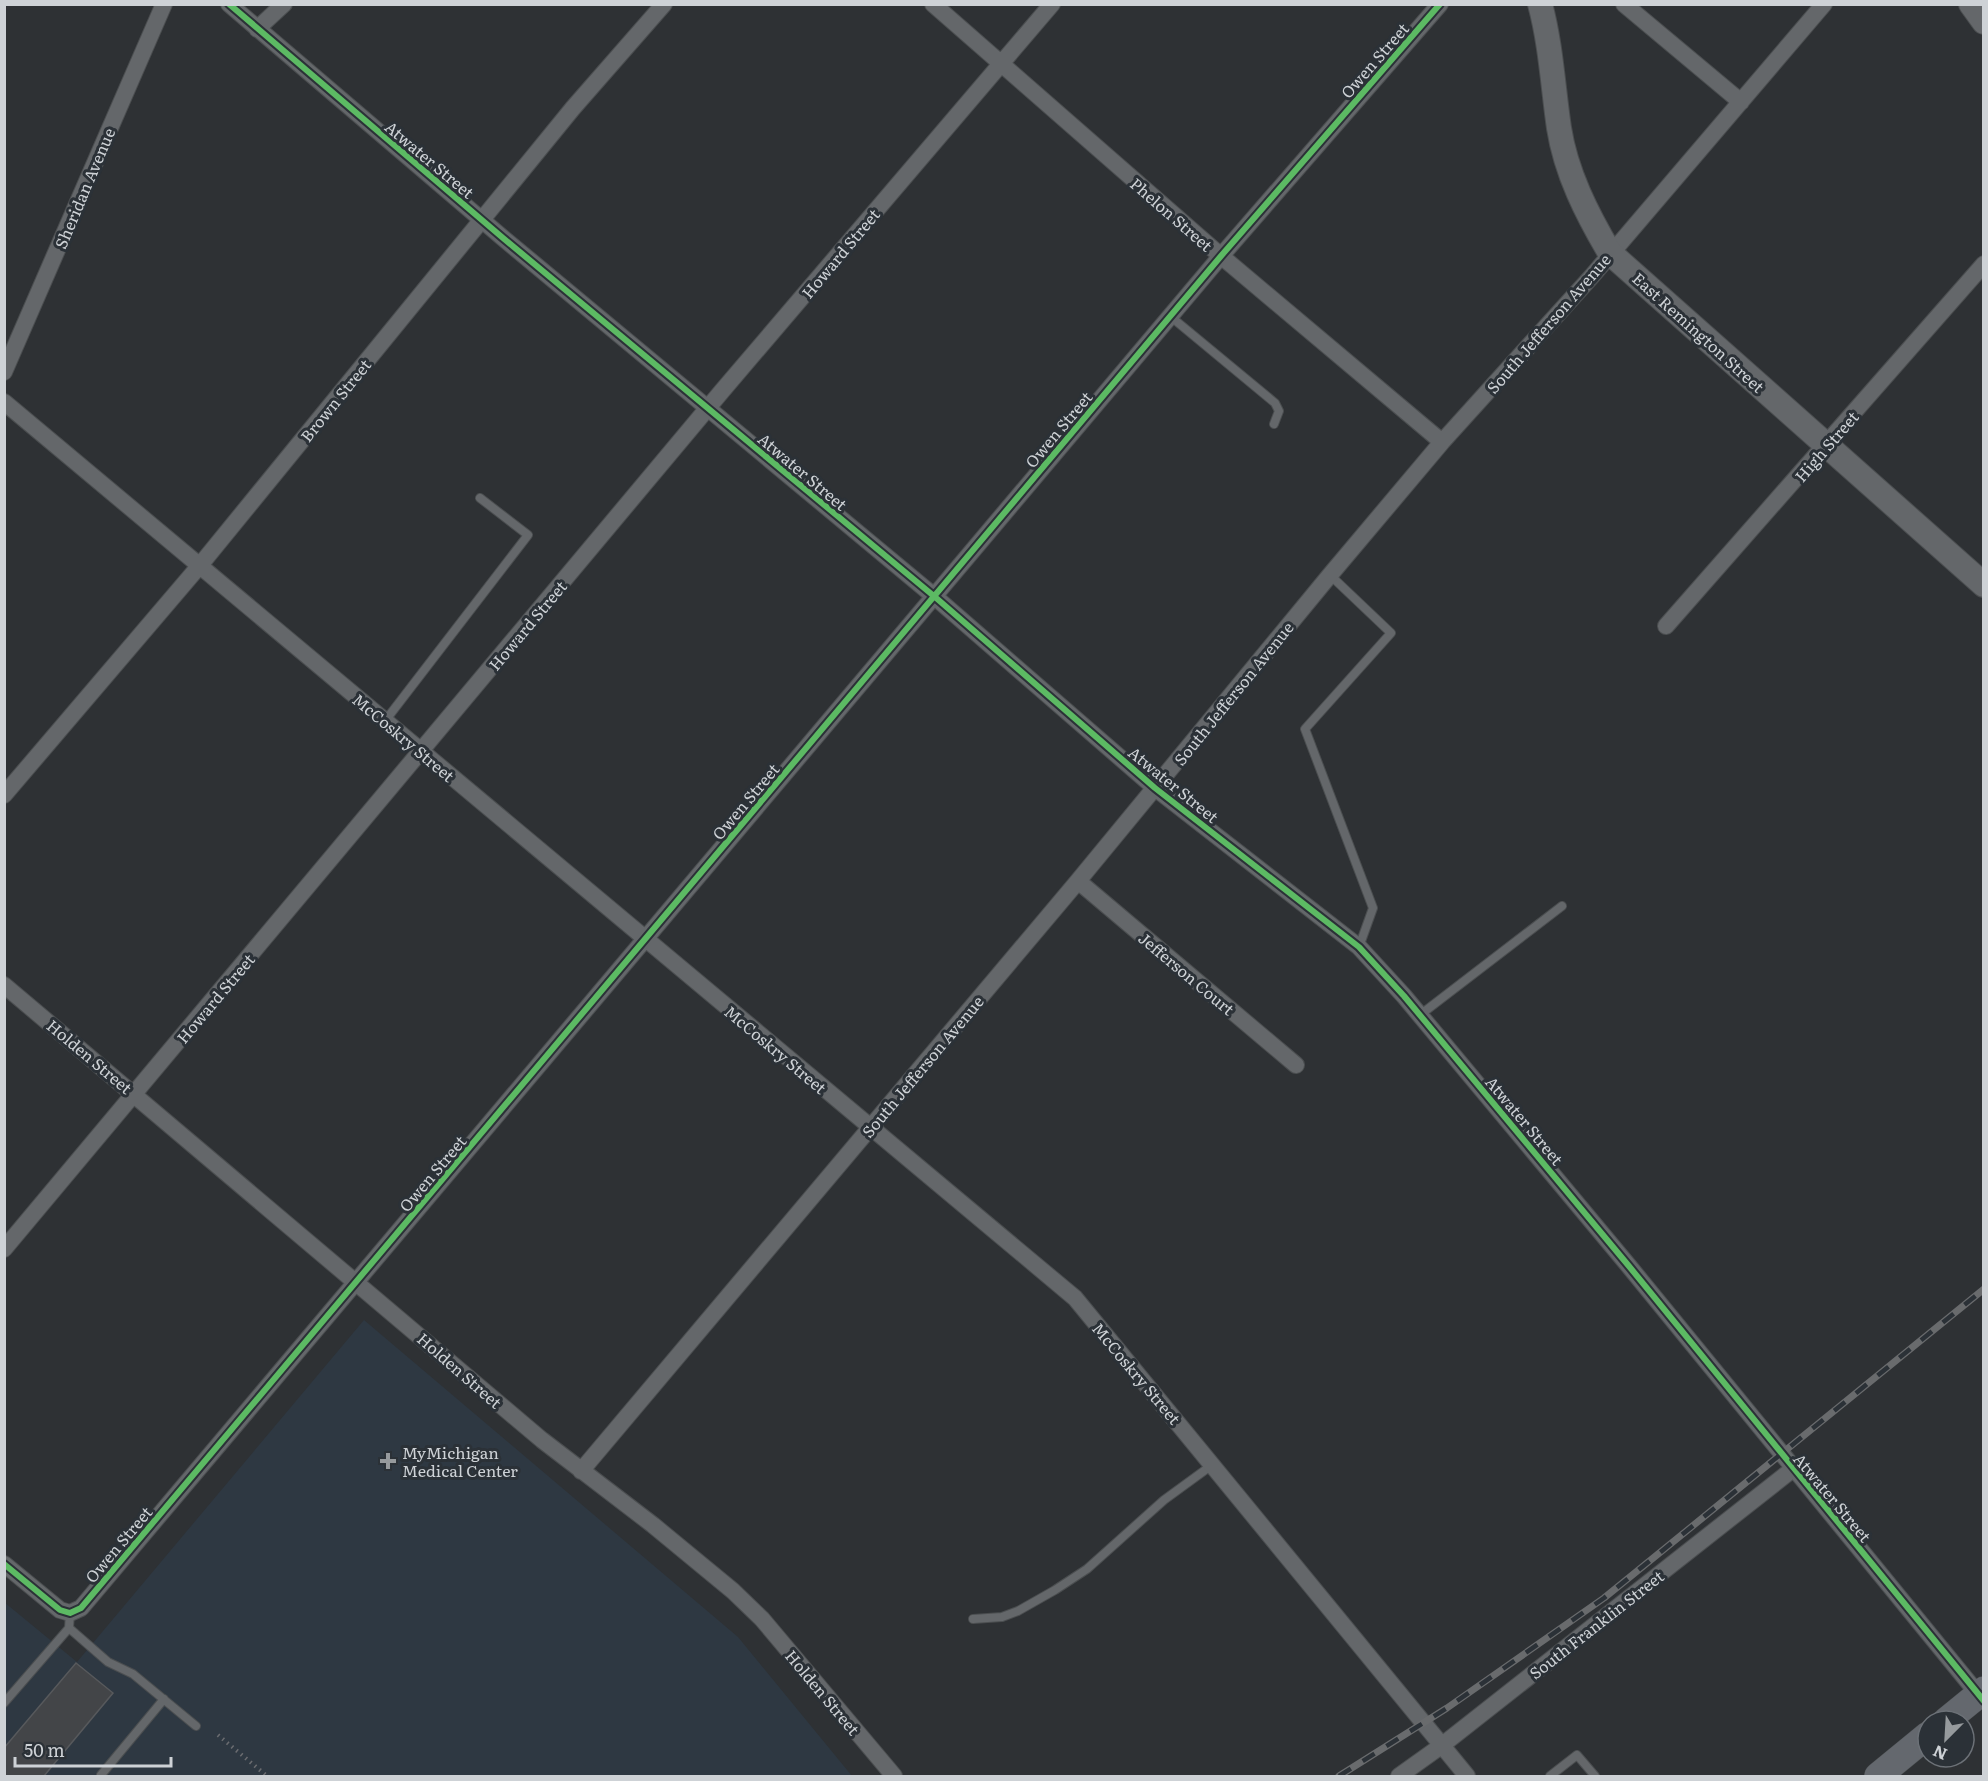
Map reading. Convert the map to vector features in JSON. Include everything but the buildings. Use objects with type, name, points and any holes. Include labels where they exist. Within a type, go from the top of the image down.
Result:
[{"type":"main road","name":"East Remington Street","points":[[1540,4],[1560,131],[1572,176],[1588,215],[1610,253],[1983,585]]},
{"type":"main road","points":[[1971,4],[1983,22]]},
{"type":"main road","points":[[1963,1709],[1982,1695]]},
{"type":"main road","points":[[1878,1776],[1916,1745]]},
{"type":"street","name":"Sheridan Avenue","points":[[4,372],[164,4]]},
{"type":"street","name":"Atwater Street","points":[[229,4],[482,221],[935,597],[1155,788],[1359,947],[1420,1016],[1982,1695]]},
{"type":"street","points":[[257,29],[284,4]]},
{"type":"street","name":"Brown Street","points":[[4,795],[201,564],[573,108],[664,4]]},
{"type":"street","name":"Phelon Street","points":[[933,4],[1221,256],[1442,442]]},
{"type":"street","name":"Howard Street","points":[[4,1249],[707,409],[1052,4]]},
{"type":"street","name":"Owen Street","points":[[69,1620],[646,940],[1170,316],[1440,4]]},
{"type":"street","points":[[1624,4],[1741,102]]},
{"type":"street","name":"South Jefferson Avenue","points":[[581,1471],[1155,788],[1442,442],[1610,253],[1824,4]]},
{"type":"street","name":"High Street","points":[[1666,626],[1827,446],[1983,264]]},
{"type":"street","name":"McCoskry Street","points":[[4,402],[201,564],[421,752],[1075,1298],[1467,1776]]},
{"type":"street","name":"Jefferson Court","points":[[1078,880],[1296,1065]]},
{"type":"street","name":"Holden Street","points":[[4,985],[581,1471],[662,1532],[733,1591],[762,1619],[894,1776]]},
{"type":"street","name":"South Franklin Street","points":[[1399,1776],[1441,1746],[1793,1469]]},
{"type":"street","points":[[4,1564],[69,1620]]},
{"type":"lane","points":[[1170,316],[1275,403],[1279,411],[1274,424]]},
{"type":"lane","points":[[385,721],[528,535],[480,498]]},
{"type":"lane","points":[[1330,575],[1391,633],[1305,729],[1373,908],[1359,947]]},
{"type":"lane","points":[[1420,1016],[1562,906]]},
{"type":"lane","points":[[973,1619],[1002,1617],[1018,1611],[1088,1569],[1164,1500],[1212,1465]]},
{"type":"lane","points":[[4,1703],[69,1620],[108,1662],[132,1674],[196,1726]]},
{"type":"lane","points":[[101,1775],[164,1700]]},
{"type":"lane","points":[[1550,1776],[1577,1755],[1595,1776]]},
{"type":"path","points":[[218,1735],[267,1776]]},
{"type":"shaded area","name":"MyMichigan Medical Center","points":[[364,1320],[738,1637],[852,1776],[5,1776],[4,1602],[77,1662]]},
{"type":"railway","points":[[1339,1776],[1447,1708],[1604,1598],[1984,1289]]},
{"type":"cycle path","points":[[229,4],[503,238],[935,597],[1155,788],[1359,947],[1404,996],[1628,1265],[1984,1701]]},
{"type":"cycle path","points":[[4,1564],[60,1610],[70,1613],[81,1608],[1221,256],[1440,4]]},
{"type":"place","name":"MyMichigan Medical Center","points":[[388,1461]]}]
